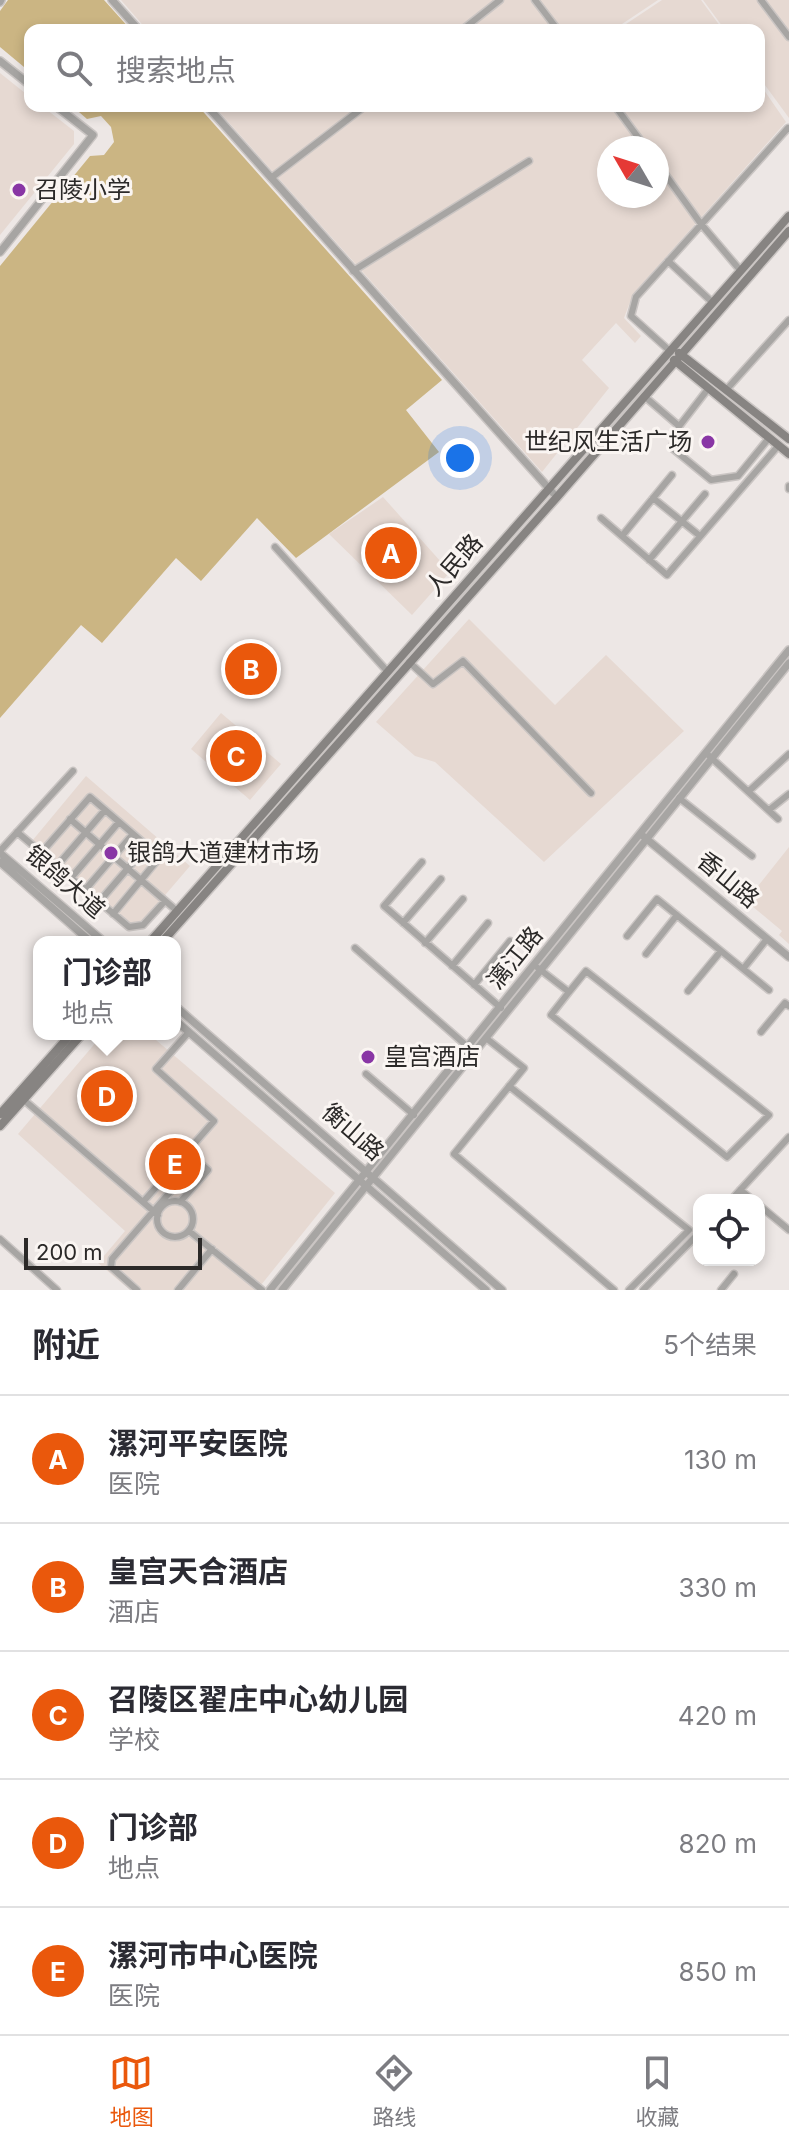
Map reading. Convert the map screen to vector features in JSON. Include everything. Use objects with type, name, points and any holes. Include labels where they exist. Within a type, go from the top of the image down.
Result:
[{"type":"main road","name":"人民路","points":[[155,936],[789,216]]},
{"type":"main road","name":"人民路","points":[[167,936],[789,231]]},
{"type":"main road","points":[[789,439],[682,354],[671,352],[674,362],[789,454]]},
{"type":"main road","points":[[0,1126],[24,1100],[67,1040]]},
{"type":"main road","points":[[0,1114],[75,1040]]},
{"type":"street","points":[[112,0],[134,24]]},
{"type":"street","points":[[470,24],[500,0]]},
{"type":"street","points":[[535,0],[553,24]]},
{"type":"street","points":[[761,0],[789,37]]},
{"type":"street","points":[[0,61],[24,80]]},
{"type":"street","points":[[0,252],[93,135],[64,112]]},
{"type":"street","points":[[212,112],[557,497]]},
{"type":"street","points":[[271,178],[357,112]]},
{"type":"street","points":[[619,112],[637,136]]},
{"type":"street","points":[[671,352],[631,316],[636,297],[789,129]]},
{"type":"street","points":[[353,271],[529,161]]},
{"type":"street","points":[[669,180],[740,270]]},
{"type":"street","points":[[668,261],[712,302]]},
{"type":"street","points":[[727,389],[789,320]]},
{"type":"street","points":[[708,389],[679,426],[672,448],[711,480],[738,476],[769,438]]},
{"type":"street","points":[[644,396],[679,426]]},
{"type":"street","points":[[601,518],[667,575],[778,446]]},
{"type":"street","points":[[622,536],[672,475]]},
{"type":"street","points":[[649,560],[705,494]]},
{"type":"street","points":[[653,498],[700,536]]},
{"type":"street","points":[[275,547],[387,671]]},
{"type":"street","name":"漓江路","points":[[270,1290],[486,1038],[789,650]]},
{"type":"street","points":[[409,662],[433,684],[463,661],[591,793]]},
{"type":"street","name":"漓江路","points":[[644,836],[679,798],[709,755],[789,663]]},
{"type":"street","points":[[749,791],[789,754]]},
{"type":"street","points":[[709,755],[778,819]]},
{"type":"street","points":[[0,852],[73,771]]},
{"type":"street","points":[[769,810],[789,794]]},
{"type":"street","points":[[41,853],[90,797],[160,857],[113,914]]},
{"type":"street","points":[[679,798],[752,856]]},
{"type":"street","points":[[57,866],[105,810]]},
{"type":"street","points":[[70,819],[177,911]]},
{"type":"street","points":[[71,878],[119,822]]},
{"type":"street","points":[[17,832],[129,927],[143,925],[165,901]]},
{"type":"street","points":[[85,890],[133,834]]},
{"type":"street","name":"香山路","points":[[644,836],[789,957]]},
{"type":"street","points":[[99,902],[147,846]]},
{"type":"street","name":"银鸽大道","points":[[0,852],[97,936]]},
{"type":"street","name":"银鸽大道","points":[[0,862],[84,936]]},
{"type":"street","points":[[422,862],[384,906],[501,1008]]},
{"type":"street","points":[[403,923],[441,879]]},
{"type":"street","points":[[425,943],[463,899]]},
{"type":"street","points":[[627,936],[657,899],[769,990]]},
{"type":"street","points":[[646,954],[677,915]]},
{"type":"street","points":[[452,966],[488,923]]},
{"type":"street","points":[[743,969],[767,939]]},
{"type":"street","points":[[474,985],[510,941]]},
{"type":"street","points":[[355,948],[468,1047]]},
{"type":"street","points":[[688,991],[721,951]]},
{"type":"street","points":[[538,968],[569,992]]},
{"type":"street","name":"漓江路","points":[[417,1117],[468,1047],[538,968]]},
{"type":"street","points":[[586,971],[769,1115],[727,1157],[551,1015],[569,992],[586,971]]},
{"type":"street","points":[[761,1032],[785,1003],[789,1006]]},
{"type":"street","name":"衡山路","points":[[181,1011],[502,1290]]},
{"type":"street","name":"衡山路","points":[[181,1025],[486,1290]]},
{"type":"street","points":[[143,1202],[214,1121],[156,1069],[189,1032]]},
{"type":"street","points":[[486,1038],[524,1068],[454,1154],[614,1290]]},
{"type":"street","points":[[366,1074],[417,1117]]},
{"type":"street","points":[[509,1086],[689,1230],[629,1290]]},
{"type":"street","points":[[24,1100],[155,1213],[159,1227],[167,1235],[179,1237],[189,1231],[192,1214],[180,1202]]},
{"type":"street","points":[[736,1194],[789,1137]]},
{"type":"street","points":[[155,1213],[164,1205],[180,1202],[208,1170],[187,1152]]},
{"type":"street","points":[[137,1290],[111,1267],[112,1259],[197,1161]]},
{"type":"street","name":"漓江路","points":[[282,1290],[363,1183]]},
{"type":"street","points":[[740,1190],[745,1194]]},
{"type":"street","points":[[765,1210],[789,1230]]},
{"type":"street","points":[[189,1231],[262,1290]]},
{"type":"street","points":[[0,1239],[57,1290]]},
{"type":"street","points":[[643,1290],[693,1239]]},
{"type":"street","points":[[178,1290],[212,1249]]},
{"type":"street","points":[[721,1290],[734,1274]]},
{"type":"shaded area","points":[[8,0],[104,0],[126,24],[24,24],[24,67],[0,47],[0,11]]},
{"type":"shaded area","points":[[121,0],[658,0],[622,24],[142,24]]},
{"type":"shaded area","points":[[662,0],[701,0],[719,24],[626,24]]},
{"type":"shaded area","points":[[703,0],[789,0],[789,118],[765,85],[765,24],[721,24]]},
{"type":"shaded area","name":"召陵小学","points":[[0,73],[24,92],[24,112],[50,112],[74,131],[74,144],[0,235]]},
{"type":"shaded area","points":[[765,92],[786,122],[633,294],[624,318],[641,336],[635,343],[616,323],[582,360],[609,388],[542,472],[219,112],[765,112]]},
{"type":"shaded area","points":[[79,112],[203,112],[442,380],[406,410],[439,452],[296,558],[257,518],[201,581],[176,558],[102,643],[81,625],[0,718],[0,266],[90,156],[104,155],[114,142],[111,127],[101,116],[87,119]]},
{"type":"shaded area","points":[[383,497],[450,572],[412,615],[329,534]]},
{"type":"shaded area","points":[[469,619],[555,705],[606,655],[684,731],[544,862],[435,762],[415,756],[376,722]]},
{"type":"shaded area","points":[[221,713],[281,764],[250,800],[191,749]]},
{"type":"shaded area","name":"银鸽大道建材市场","points":[[86,776],[190,866],[142,922],[129,922],[32,841]]},
{"type":"shaded area","points":[[789,847],[789,944],[779,935],[782,931],[746,901]]},
{"type":"shaded area","points":[[98,1040],[156,1040],[335,1193],[257,1290],[130,1290],[98,1263],[125,1231],[18,1134]]},
{"type":"place","name":"召陵小学","points":[[19,190]]},
{"type":"place","name":"世纪风生活广场","points":[[708,442]]},
{"type":"place","name":"漯河平安医院","points":[[391,553]]},
{"type":"place","name":"皇宫天合酒店","points":[[251,669]]},
{"type":"place","name":"召陵区翟庄中心幼儿园","points":[[236,756]]},
{"type":"place","name":"银鸽大道建材市场","points":[[111,853]]},
{"type":"place","name":"皇宫酒店","points":[[368,1057]]},
{"type":"place","name":"门诊部","points":[[107,1096]]},
{"type":"place","name":"漯河市中心医院","points":[[175,1164]]}]
